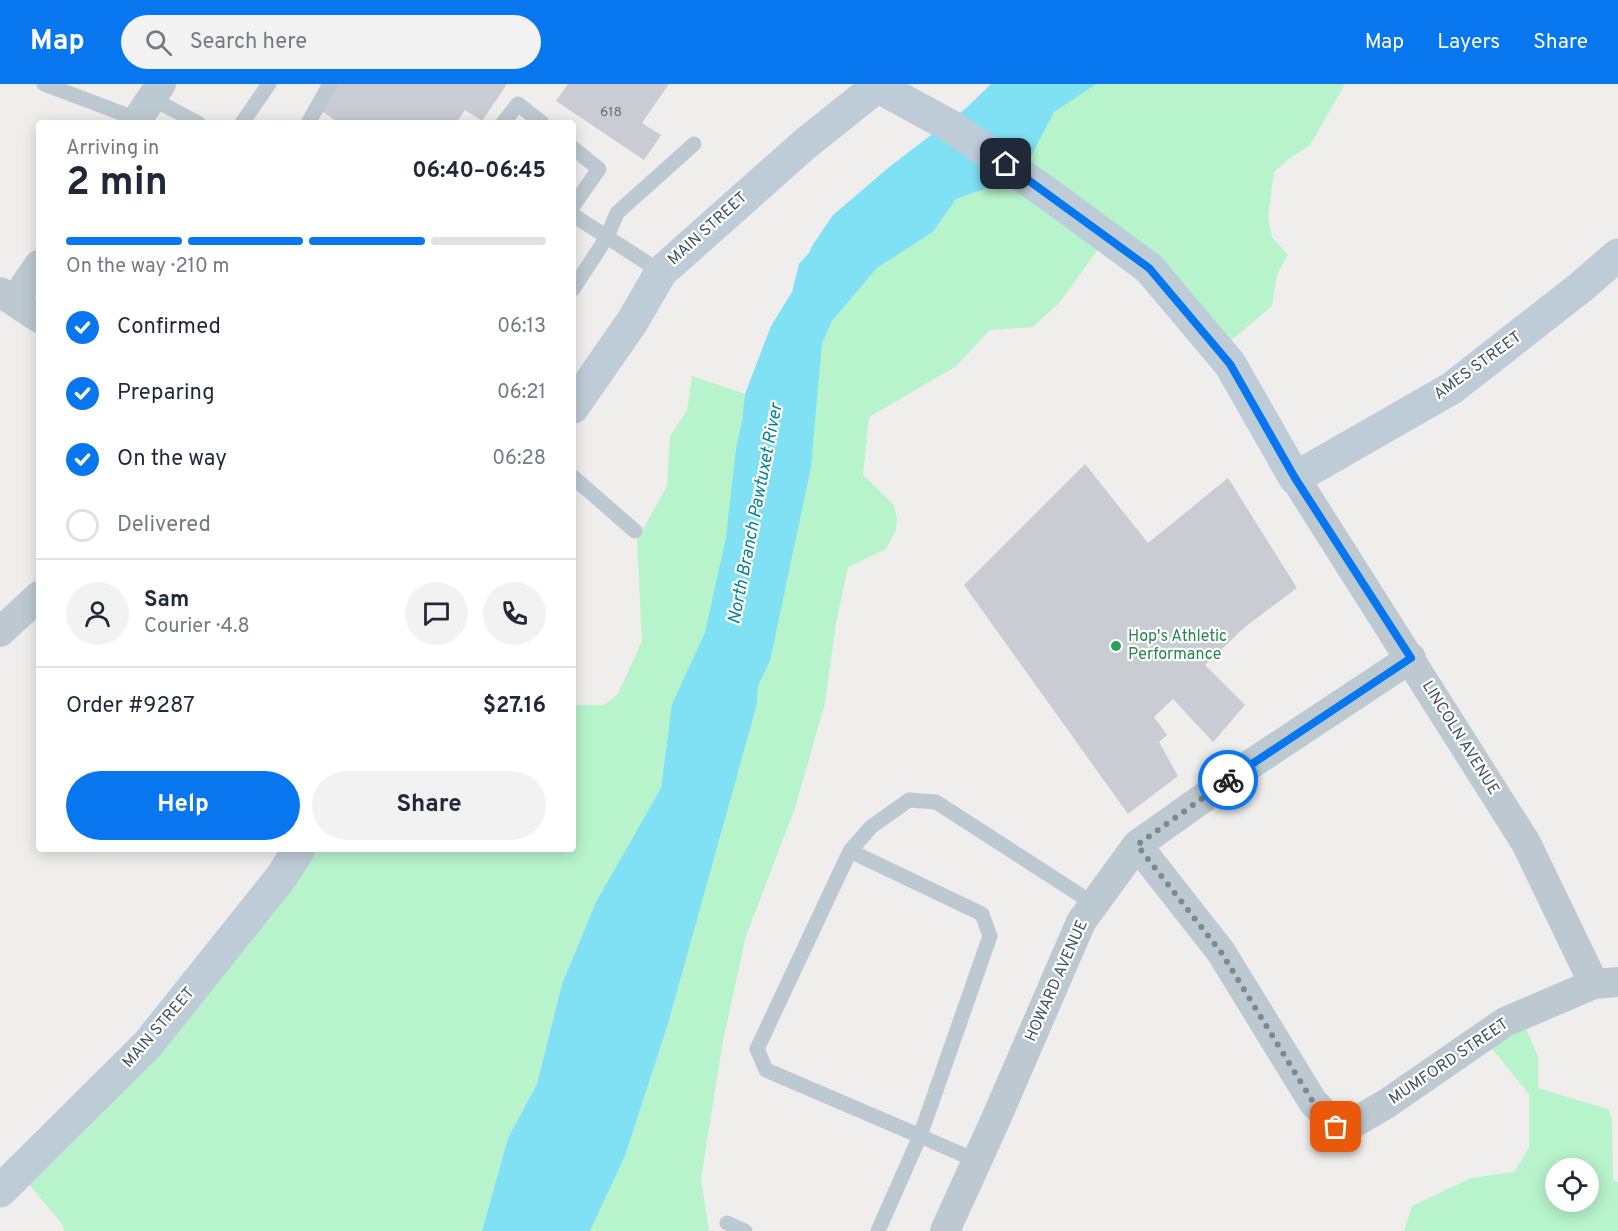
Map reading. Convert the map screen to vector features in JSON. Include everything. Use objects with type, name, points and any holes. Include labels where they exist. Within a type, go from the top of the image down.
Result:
[{"type":"street","name":"LINCOLN AVENUE","points":[[877,85],[952,127],[1149,268],[1230,364],[1295,478],[1526,843],[1606,983]]},
{"type":"street","name":"MAIN STREET","points":[[576,403],[632,322],[661,272],[805,144],[877,85]]},
{"type":"street","name":"AMES STREET","points":[[1295,478],[1452,388],[1581,287],[1618,255]]},
{"type":"street","points":[[36,268],[7,297],[36,316]]},
{"type":"street","points":[[0,632],[36,599]]},
{"type":"street","name":"HOWARD AVENUE","points":[[945,1231],[1081,922],[1137,845],[1251,764],[1411,658]]},
{"type":"street","name":"MUMFORD STREET","points":[[1137,845],[1221,952],[1313,1102],[1336,1127],[1345,1128],[1386,1104],[1505,1022],[1606,983]]},
{"type":"street","name":"MAIN STREET","points":[[0,1191],[148,1044],[282,876],[297,852]]},
{"type":"lane","points":[[44,84],[146,106],[189,120]]},
{"type":"lane","points":[[244,120],[269,84]]},
{"type":"lane","points":[[310,120],[330,84]]},
{"type":"lane","points":[[505,120],[518,104],[538,120]]},
{"type":"lane","points":[[576,284],[607,237],[617,213],[694,144]]},
{"type":"lane","points":[[576,150],[599,169],[576,202]]},
{"type":"lane","points":[[576,217],[661,272]]},
{"type":"lane","points":[[576,480],[635,531]]},
{"type":"lane","points":[[976,1161],[766,1070],[758,1049],[850,851],[872,826],[909,801],[936,802],[1094,904]]},
{"type":"lane","points":[[850,851],[982,914],[990,936],[920,1136],[878,1231]]},
{"type":"lane","points":[[727,1223],[745,1231]]},
{"type":"green space","points":[[1093,84],[1345,84],[1310,145],[1274,172],[1268,217],[1272,237],[1288,255],[1277,274],[1272,306],[1220,350],[1106,238],[1060,302],[1033,327],[990,330],[955,367],[869,417],[863,475],[894,505],[897,519],[896,530],[886,549],[848,567],[836,623],[825,703],[795,808],[746,936],[723,1040],[701,1179],[709,1231],[590,1231],[625,1156],[668,1024],[757,704],[758,686],[770,661],[822,343],[832,321],[877,268],[933,232],[956,199],[1013,179],[1057,106]]},
{"type":"green space","points":[[692,376],[745,394],[734,502],[706,630],[672,704],[661,788],[596,902],[562,984],[537,1084],[508,1138],[482,1231],[64,1231],[63,1225],[18,1171],[293,852],[576,852],[576,705],[604,705],[618,694],[642,641],[637,540],[667,486],[670,436],[687,411]]},
{"type":"green space","points":[[1519,1012],[1538,1057],[1538,1088],[1608,1109],[1612,1119],[1613,1180],[1618,1182],[1618,1231],[1404,1231],[1412,1206],[1471,1178],[1514,1172],[1529,1148],[1529,1094],[1483,1038]]},
{"type":"water","name":"North Branch Pawtuxet River","points":[[991,84],[1096,84],[1054,112],[1024,170],[1013,179],[956,199],[933,232],[877,268],[832,321],[822,343],[811,467],[770,661],[758,686],[757,704],[668,1024],[625,1156],[590,1231],[482,1231],[508,1138],[537,1084],[562,984],[596,902],[661,788],[672,704],[705,632],[726,537],[745,394],[771,326],[792,292],[799,264],[809,253],[833,215],[888,168],[965,109]]},
{"type":"building","points":[[336,84],[507,84],[483,120],[465,110],[458,120],[335,120],[319,109]]},
{"type":"building","points":[[568,84],[669,84],[642,123],[661,135],[644,160],[556,101]]},
{"type":"building","name":"Hop's Athletic Performance","points":[[1085,464],[1148,543],[1228,478],[1297,588],[1246,626],[1205,665],[1245,705],[1213,742],[1173,699],[1154,717],[1167,735],[1159,742],[1178,776],[1128,814],[964,585]]},
{"type":"way so far","points":[[1228,780],[1137,845],[1221,952],[1313,1102],[1336,1127]]},
{"type":"place","name":"Hop's Athletic Performance","points":[[1116,646]]},
{"type":"route","points":[[1006,164],[1149,268],[1230,364],[1295,478],[1411,658],[1228,780]]}]
